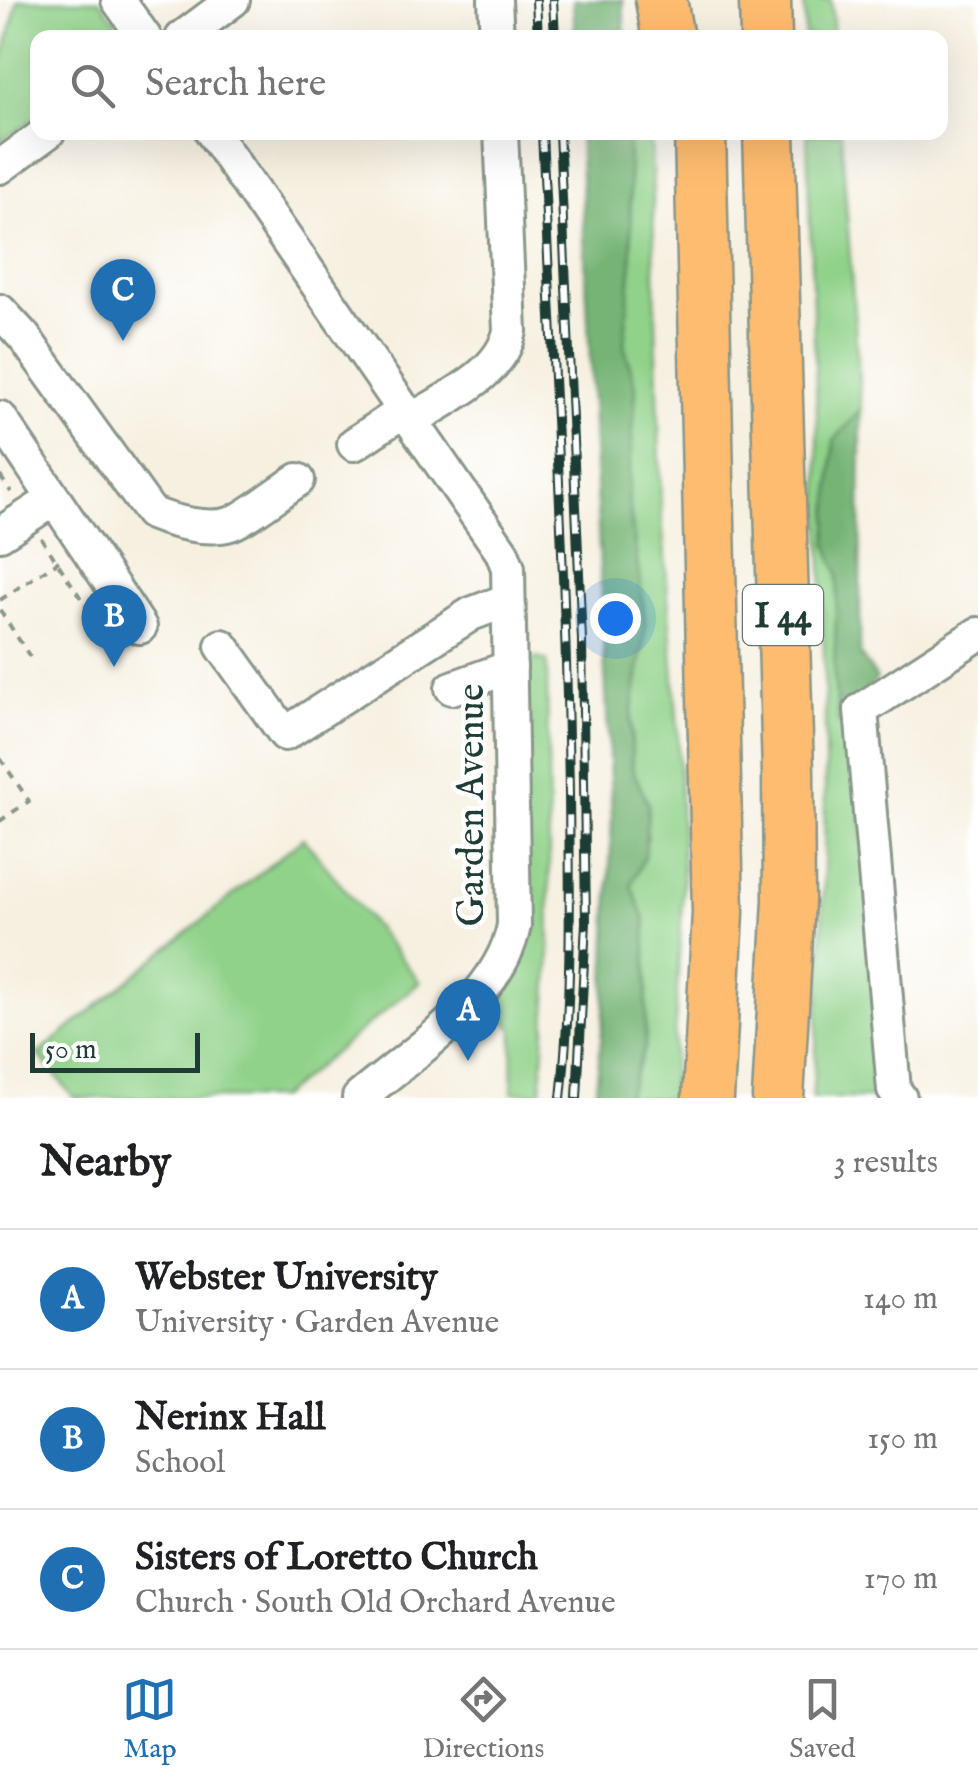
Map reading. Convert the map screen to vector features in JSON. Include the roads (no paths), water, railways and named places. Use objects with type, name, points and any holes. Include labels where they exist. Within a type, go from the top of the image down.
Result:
[{"type":"highway","points":[[661,0],[667,30]]},
{"type":"highway","points":[[696,0],[697,30]]},
{"type":"highway","points":[[765,0],[766,30]]},
{"type":"highway","name":"I 44","points":[[769,140],[788,791],[788,918],[778,1098]]},
{"type":"highway","name":"I 44","points":[[698,142],[718,896],[708,1098]]},
{"type":"street","points":[[193,30],[233,0]]},
{"type":"street","points":[[495,0],[497,30]]},
{"type":"street","points":[[0,167],[37,140]]},
{"type":"street","points":[[218,140],[502,552],[508,584],[471,614],[285,734],[222,646]]},
{"type":"street","points":[[354,444],[476,379],[508,344],[501,140]]},
{"type":"street","points":[[0,312],[24,337],[151,513],[170,520],[230,524],[298,480]]},
{"type":"street","points":[[0,418],[27,517],[71,553],[140,628]]},
{"type":"street","name":"Garden Avenue","points":[[358,1098],[489,985],[510,945],[514,925],[508,584]]},
{"type":"street","points":[[900,1098],[894,1090],[861,710],[978,634]]},
{"type":"street","points":[[452,688],[510,667]]},
{"type":"railway","points":[[536,0],[538,30]]},
{"type":"railway","points":[[553,0],[555,30]]},
{"type":"railway","points":[[542,140],[567,711],[570,946],[561,1098]]},
{"type":"railway","points":[[559,140],[582,640],[586,922],[577,1098]]},
{"type":"place","name":"Sisters of Loretto Church","points":[[123,341]]},
{"type":"place","name":"Nerinx Hall","points":[[114,667]]},
{"type":"place","name":"Webster University","points":[[468,1061]]}]
